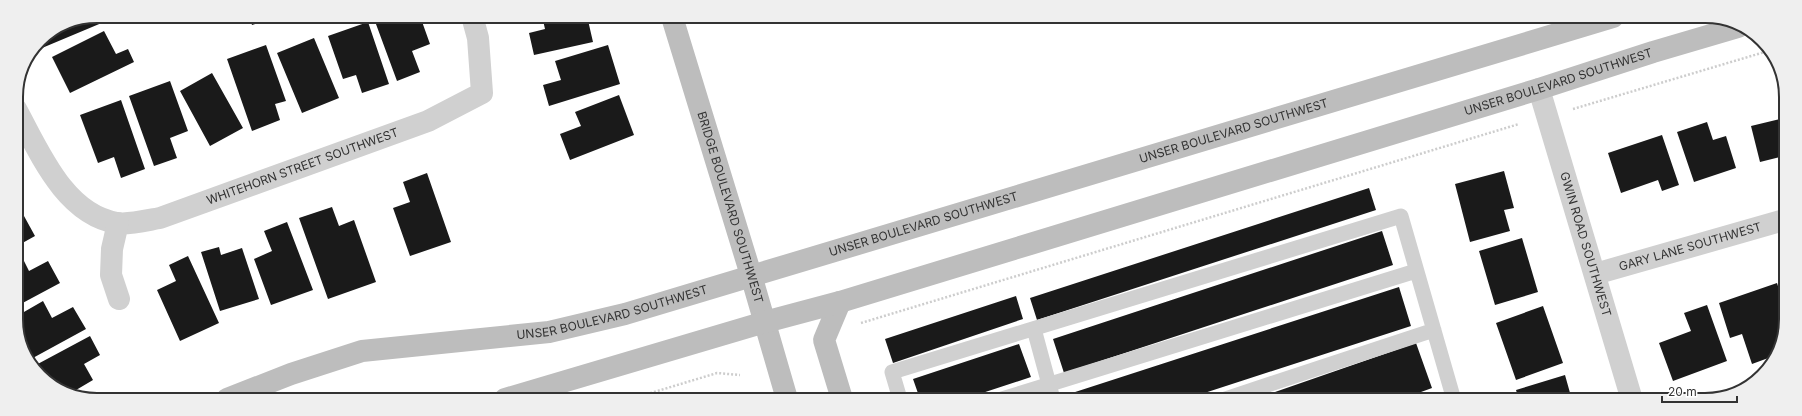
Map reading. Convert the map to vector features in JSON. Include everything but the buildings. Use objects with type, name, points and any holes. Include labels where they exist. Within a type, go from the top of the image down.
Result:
[{"type":"main road","name":"BRIDGE BOULEVARD SOUTHWEST","points":[[674,23],[785,393]]},
{"type":"main road","name":"UNSER BOULEVARD SOUTHWEST","points":[[242,393],[291,374],[362,351],[549,332],[625,314],[1593,23]]},
{"type":"main road","name":"UNSER BOULEVARD SOUTHWEST","points":[[525,393],[765,322],[840,302],[1733,29]]},
{"type":"main road","points":[[840,302],[824,340],[840,393]]},
{"type":"street","name":"WHITEHORN STREET SOUTHWEST","points":[[118,223],[160,218],[175,213],[428,121],[482,93],[478,38],[474,23]]},
{"type":"street","name":"GWIN ROAD SOUTHWEST","points":[[1539,89],[1630,393]]},
{"type":"street","points":[[23,122],[49,170],[68,195],[86,212],[118,223],[112,249],[111,275],[120,299]]},
{"type":"street","name":"GARY LANE SOUTHWEST","points":[[1595,274],[1779,221]]},
{"type":"lane","points":[[898,393],[892,372],[1401,216],[1452,393]]},
{"type":"lane","points":[[1022,393],[1416,272]]},
{"type":"lane","points":[[1034,329],[1051,393]]},
{"type":"lane","points":[[1243,393],[1434,330]]},
{"type":"path","points":[[1573,109],[1764,52]]},
{"type":"path","points":[[861,324],[1519,124]]},
{"type":"path","points":[[652,393],[717,374],[740,375]]}]
